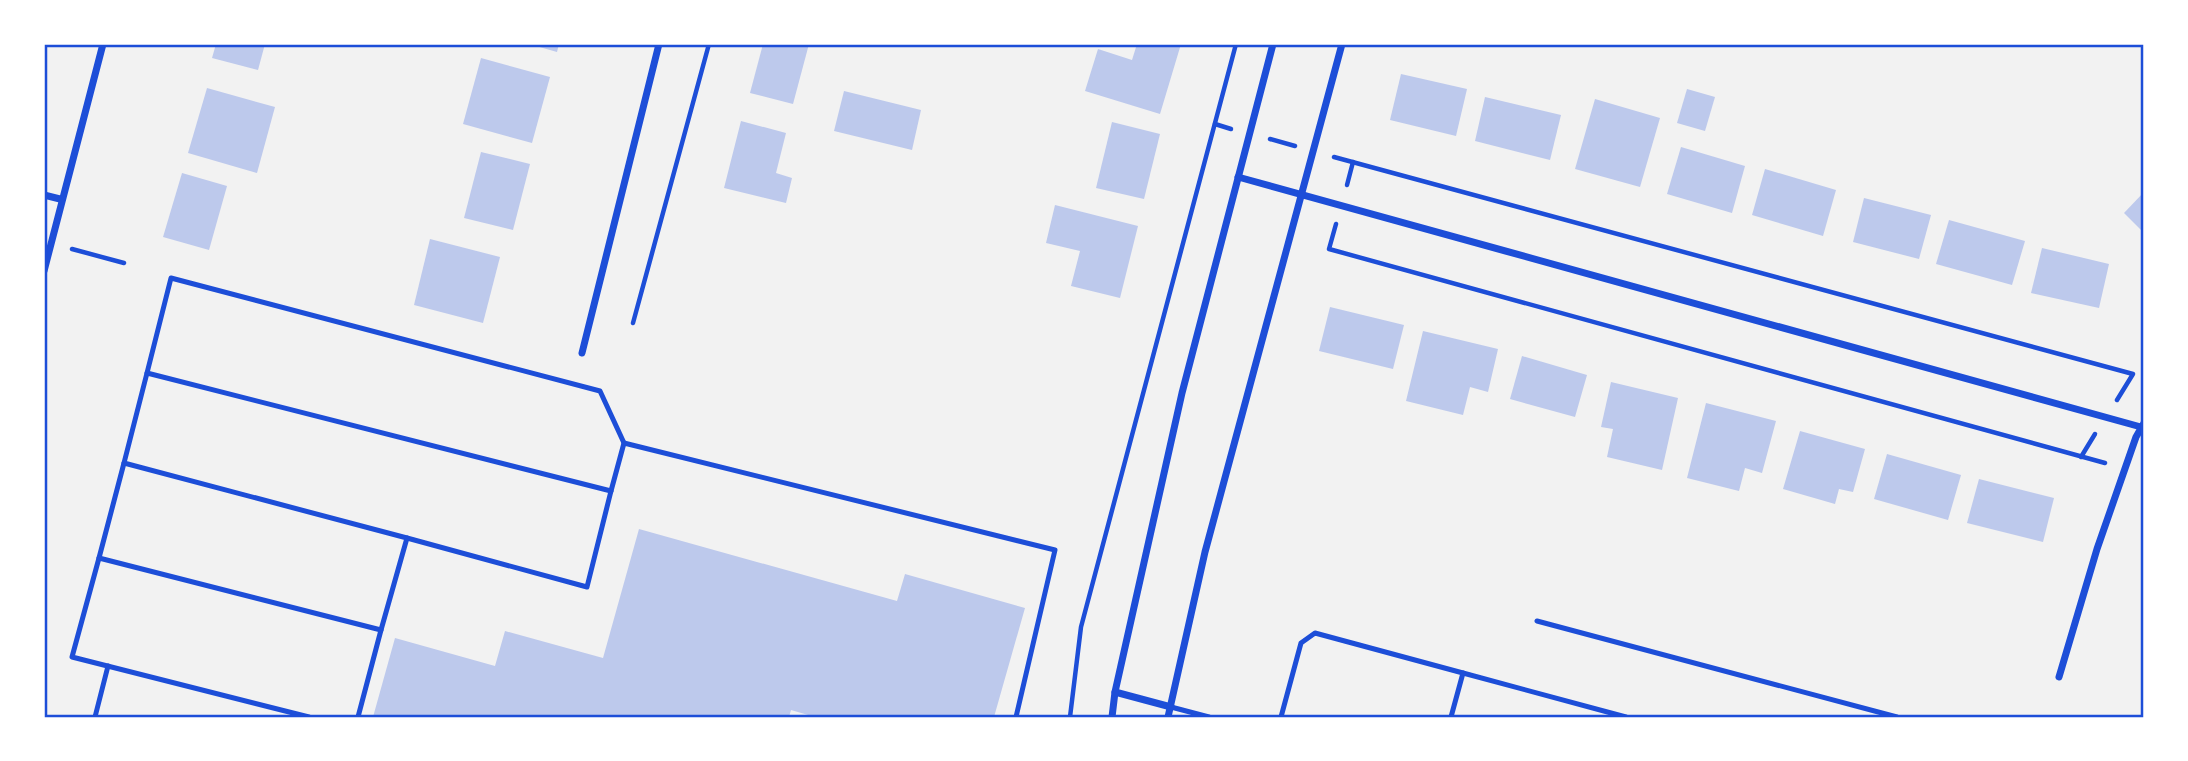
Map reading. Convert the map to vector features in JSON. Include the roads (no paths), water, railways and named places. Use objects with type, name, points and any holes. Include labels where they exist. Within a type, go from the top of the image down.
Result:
[{"type":"street","points":[[44,271],[60,199],[103,44]]},
{"type":"street","points":[[582,353],[659,44]]},
{"type":"street","points":[[1112,717],[1115,692],[1182,393],[1273,44]]},
{"type":"street","points":[[1168,717],[1205,552],[1342,44]]},
{"type":"street","points":[[1238,177],[2143,425],[2097,549],[2059,677]]},
{"type":"street","points":[[44,195],[60,199]]},
{"type":"street","points":[[1115,692],[1171,707]]},
{"type":"lane","points":[[124,463],[587,587],[624,443],[600,391],[171,278],[72,657],[309,717]]},
{"type":"lane","points":[[147,373],[611,491]]},
{"type":"lane","points":[[624,443],[1055,550],[1016,717]]},
{"type":"lane","points":[[358,717],[407,538]]},
{"type":"lane","points":[[99,558],[382,630]]},
{"type":"lane","points":[[1537,621],[1897,717]]},
{"type":"lane","points":[[1281,717],[1301,643],[1315,633],[1626,717]]},
{"type":"lane","points":[[95,717],[108,666]]},
{"type":"lane","points":[[1451,717],[1463,674]]},
{"type":"lane","points":[[1171,707],[1209,717]]}]
